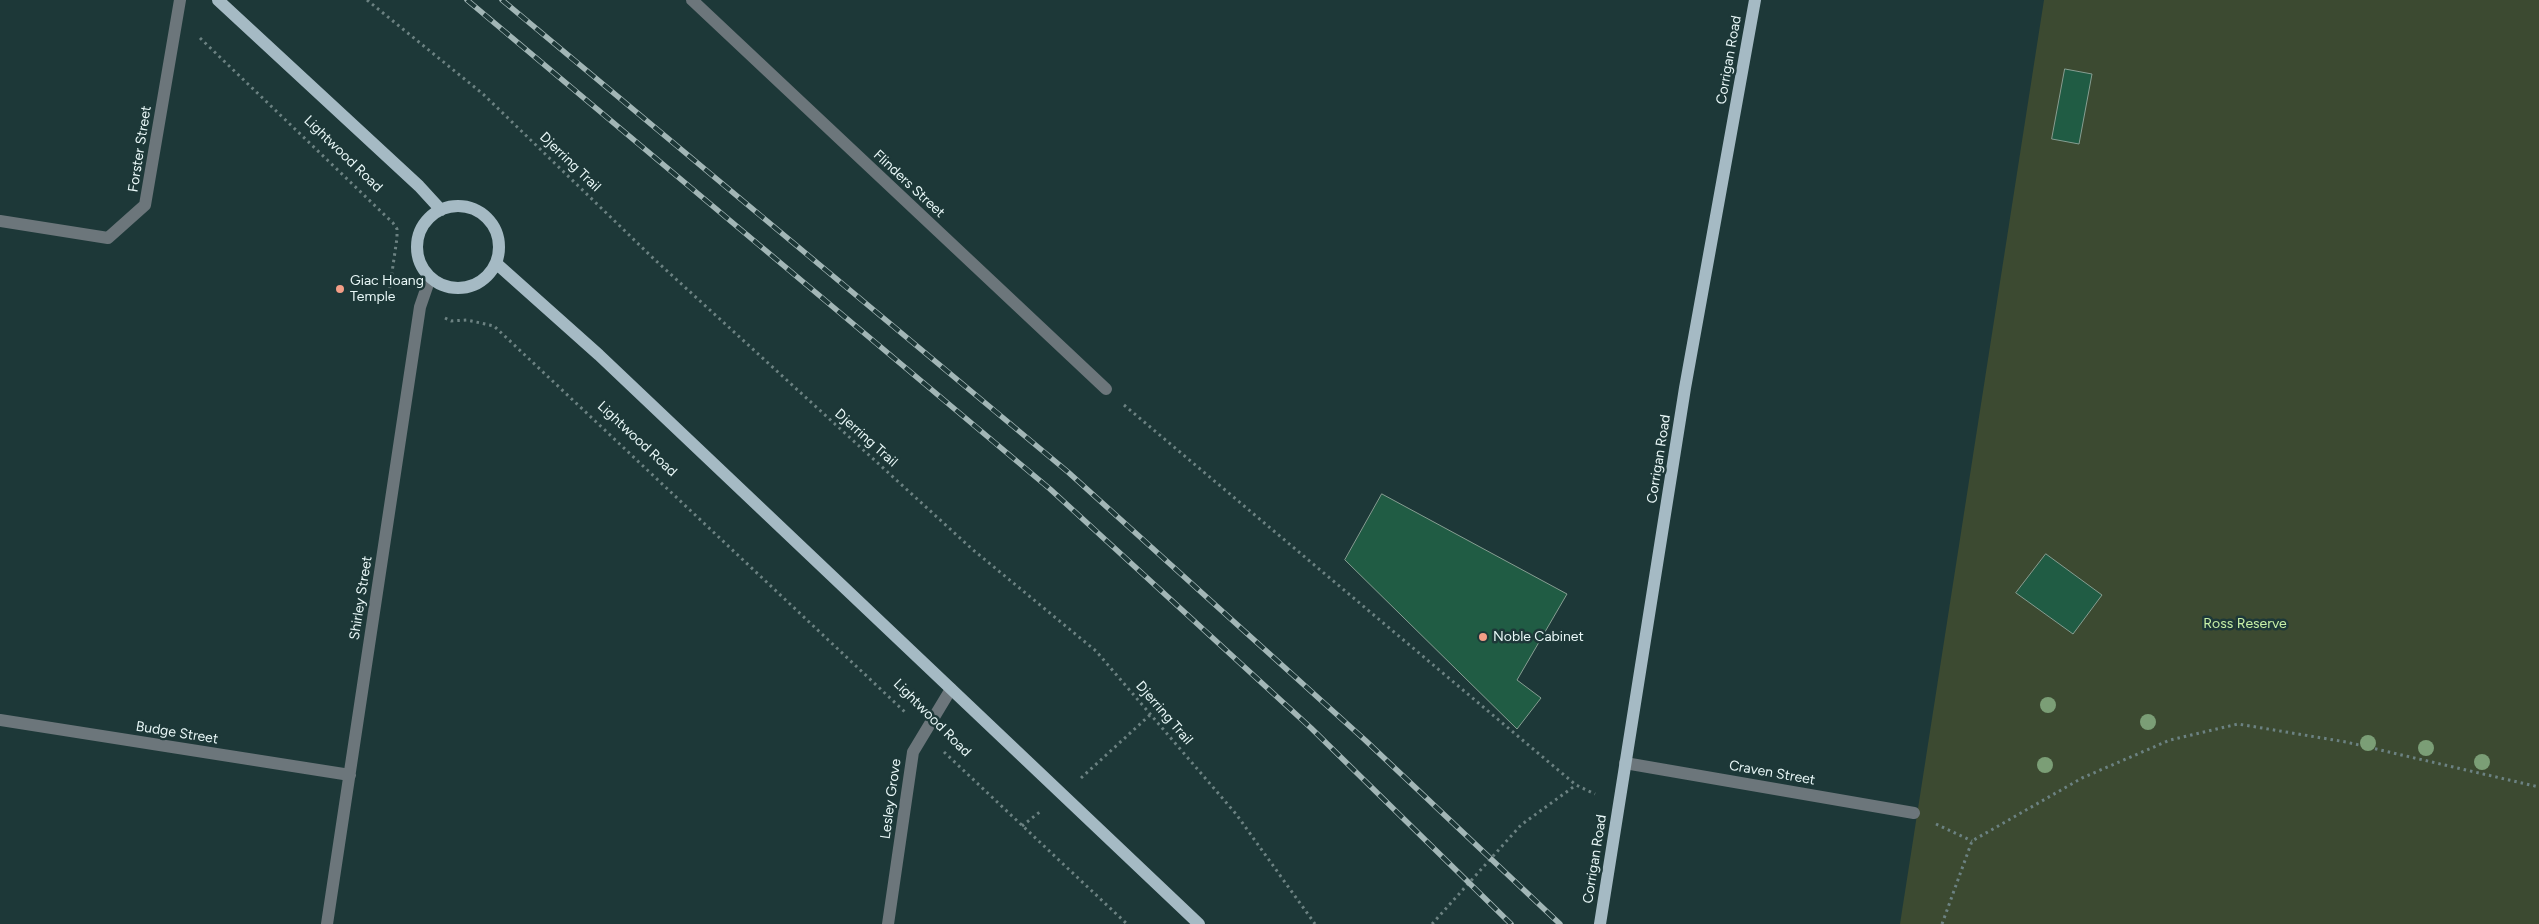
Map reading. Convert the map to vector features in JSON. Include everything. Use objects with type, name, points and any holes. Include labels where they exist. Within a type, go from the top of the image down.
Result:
[{"type":"main road","name":"Lightwood Road","points":[[218,0],[412,180],[441,210]]},
{"type":"main road","name":"Corrigan Road","points":[[1600,924],[1686,388],[1755,0]]},
{"type":"main road","points":[[455,206],[469,207],[482,213],[492,223],[499,236],[500,250],[497,264],[490,275],[479,284],[467,288],[441,286],[430,278],[420,261],[417,241],[421,228],[441,210],[455,206]]},
{"type":"main road","points":[[497,264],[599,355],[1199,924]]},
{"type":"street","name":"Forster Street","points":[[0,221],[108,238],[146,205],[180,0]]},
{"type":"street","name":"Flinders Street","points":[[692,0],[1106,390]]},
{"type":"street","name":"Shirley Street","points":[[327,924],[420,307],[430,278]]},
{"type":"street","name":"Lesley Grove","points":[[888,924],[913,752],[951,689]]},
{"type":"street","name":"Budge Street","points":[[0,720],[350,775]]},
{"type":"street","name":"Craven Street","points":[[1625,763],[1914,813]]},
{"type":"path","name":"Djerring Trail","points":[[367,0],[483,94],[654,259],[950,530],[1096,651],[1236,814],[1315,924]]},
{"type":"path","name":"Lightwood Road","points":[[177,16],[393,223],[397,229],[397,238],[389,293],[451,321],[467,320],[494,326],[925,732],[959,768],[1127,924]]},
{"type":"path","points":[[1106,390],[1576,786],[1618,804]]},
{"type":"path","points":[[1022,826],[1062,795],[1150,714]]},
{"type":"path","points":[[1942,924],[1972,840],[2082,778],[2161,743],[2238,724],[2346,742],[2539,787]]},
{"type":"path","points":[[1432,924],[1521,825],[1576,786]]},
{"type":"path","points":[[1914,813],[1972,840]]},
{"type":"green space","name":"Ross Reserve","points":[[2044,0],[2539,0],[2539,924],[1900,924]]},
{"type":"building","points":[[2065,69],[2092,74],[2079,144],[2052,139]]},
{"type":"building","name":"Noble Cabinet","points":[[1382,494],[1567,594],[1517,680],[1541,698],[1517,729],[1345,560]]},
{"type":"building","points":[[2046,554],[2102,595],[2073,634],[2016,593]]},
{"type":"railway","points":[[467,0],[1050,489],[1311,728],[1511,924]]},
{"type":"railway","points":[[502,0],[1068,472],[1365,740],[1560,924]]},
{"type":"place","name":"Giac Hoang Temple","points":[[340,289]]},
{"type":"place","name":"Noble Cabinet","points":[[1483,637]]}]
